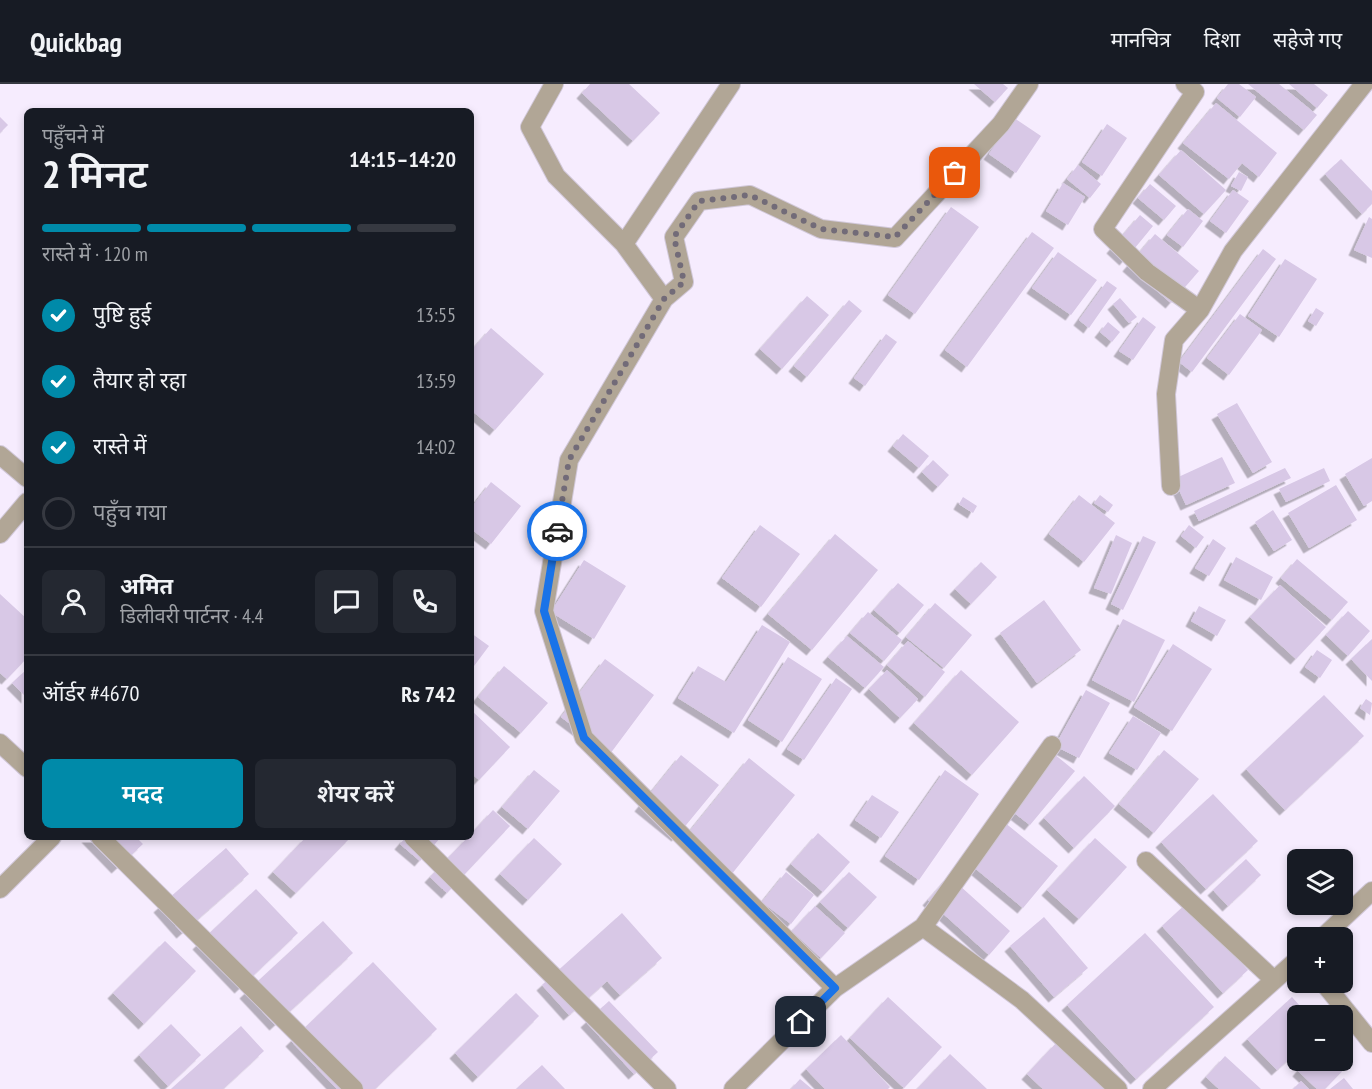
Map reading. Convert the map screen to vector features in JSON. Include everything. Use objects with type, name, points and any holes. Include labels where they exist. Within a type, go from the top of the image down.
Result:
[{"type":"street","points":[[554,84],[530,127],[556,176],[624,244],[664,299]]},
{"type":"street","points":[[624,244],[731,84]]},
{"type":"street","points":[[835,988],[584,738],[544,611],[569,460],[664,299],[684,282],[674,237],[699,201],[750,195],[821,229],[895,237],[1001,124],[1029,84]]},
{"type":"street","points":[[1185,84],[1195,92],[1103,229],[1147,272],[1200,310]]},
{"type":"street","points":[[1171,486],[1166,394],[1174,340],[1200,310],[1233,251],[1364,84]]},
{"type":"street","points":[[0,455],[24,475]]},
{"type":"street","points":[[0,534],[24,506]]},
{"type":"street","points":[[0,743],[24,765]]},
{"type":"street","points":[[733,1089],[835,988],[923,927],[1052,745]]},
{"type":"street","points":[[0,889],[49,840]]},
{"type":"street","points":[[103,840],[354,1089]]},
{"type":"street","points":[[416,840],[666,1089]]},
{"type":"street","points":[[1146,861],[1274,980]]},
{"type":"street","points":[[1334,927],[1372,891]]},
{"type":"street","points":[[923,927],[1022,1000],[1118,1089]]},
{"type":"street","points":[[1152,1089],[1287,969]]},
{"type":"street","points":[[1332,993],[1372,1043]]},
{"type":"building","points":[[590,84],[629,84],[660,113],[633,141],[582,93]]},
{"type":"building","points":[[974,84],[1003,84],[1008,88],[995,102]]},
{"type":"building","points":[[1228,84],[1239,84],[1256,97],[1240,117],[1217,98]]},
{"type":"building","points":[[1248,84],[1279,84],[1317,115],[1304,130]]},
{"type":"building","points":[[1289,84],[1314,84],[1328,95],[1317,108]]},
{"type":"building","points":[[1216,103],[1277,153],[1259,177],[1242,163],[1229,179],[1183,143]]},
{"type":"building","points":[[0,117],[8,125],[0,133]]},
{"type":"building","points":[[1014,118],[1041,136],[1016,173],[989,154]]},
{"type":"building","points":[[1107,124],[1127,138],[1102,176],[1082,162]]},
{"type":"building","points":[[1181,150],[1226,190],[1204,214],[1159,175]]},
{"type":"building","points":[[1341,159],[1372,191],[1372,204],[1362,214],[1325,174]]},
{"type":"building","points":[[1078,165],[1101,184],[1090,198],[1067,179]]},
{"type":"building","points":[[1239,172],[1248,177],[1241,191],[1231,186]]},
{"type":"building","points":[[1063,183],[1085,197],[1068,225],[1046,211]]},
{"type":"building","points":[[1150,184],[1176,206],[1164,220],[1138,198]]},
{"type":"building","points":[[1233,190],[1249,201],[1226,233],[1210,221]]},
{"type":"building","points":[[951,207],[979,227],[915,314],[888,295]]},
{"type":"building","points":[[1188,209],[1203,221],[1183,247],[1167,235]]},
{"type":"building","points":[[1140,215],[1153,226],[1125,260],[1112,248]]},
{"type":"building","points":[[1369,217],[1372,219],[1372,258],[1354,250]]},
{"type":"building","points":[[1032,232],[1054,248],[967,367],[945,350]]},
{"type":"building","points":[[1155,234],[1199,271],[1171,303],[1128,266]]},
{"type":"building","points":[[1263,249],[1276,259],[1192,372],[1179,362]]},
{"type":"building","points":[[1058,252],[1097,280],[1071,315],[1032,288]]},
{"type":"building","points":[[1285,259],[1317,279],[1279,337],[1248,316]]},
{"type":"building","points":[[1107,281],[1117,288],[1089,328],[1079,320]]},
{"type":"building","points":[[807,296],[829,315],[782,369],[760,349]]},
{"type":"building","points":[[1120,298],[1137,317],[1129,323],[1113,304]]},
{"type":"building","points":[[849,300],[862,311],[807,377],[794,366]]},
{"type":"building","points":[[1316,308],[1324,313],[1316,326],[1308,321]]},
{"type":"building","points":[[1240,314],[1262,330],[1229,375],[1207,358]]},
{"type":"building","points":[[1143,317],[1156,327],[1133,360],[1119,351]]},
{"type":"building","points":[[1108,322],[1120,332],[1112,342],[1100,332]]},
{"type":"building","points":[[491,328],[544,374],[495,430],[474,412],[474,348]]},
{"type":"building","points":[[886,334],[897,342],[865,386],[854,378]]},
{"type":"building","points":[[1237,403],[1272,462],[1253,473],[1217,414]]},
{"type":"building","points":[[903,434],[929,456],[919,468],[893,446]]},
{"type":"building","points":[[1222,457],[1235,483],[1186,505],[1174,479]]},
{"type":"building","points":[[1372,458],[1372,501],[1364,506],[1345,474]]},
{"type":"building","points":[[933,460],[949,475],[938,487],[922,472]]},
{"type":"building","points":[[1285,468],[1291,478],[1199,521],[1194,511]]},
{"type":"building","points":[[1324,468],[1330,481],[1286,502],[1279,489]]},
{"type":"building","points":[[491,482],[521,506],[491,544],[474,531],[474,504]]},
{"type":"building","points":[[1336,485],[1357,520],[1309,548],[1288,513]]},
{"type":"building","points":[[1079,495],[1115,523],[1084,562],[1049,534]]},
{"type":"building","points":[[1100,495],[1113,505],[1108,512],[1094,503]]},
{"type":"building","points":[[963,497],[977,506],[973,513],[959,504]]},
{"type":"building","points":[[1273,510],[1292,540],[1274,551],[1255,522]]},
{"type":"building","points":[[760,525],[800,554],[761,607],[722,578]]},
{"type":"building","points":[[1189,525],[1204,537],[1196,548],[1181,536]]},
{"type":"building","points":[[835,534],[878,570],[812,650],[768,614]]},
{"type":"building","points":[[1116,535],[1132,543],[1111,594],[1094,588]]},
{"type":"building","points":[[1143,536],[1156,542],[1123,610],[1111,604]]},
{"type":"building","points":[[1213,539],[1226,548],[1209,576],[1195,568]]},
{"type":"building","points":[[1236,557],[1273,577],[1261,600],[1224,580]]},
{"type":"building","points":[[1297,559],[1348,602],[1332,620],[1281,578]]},
{"type":"building","points":[[584,560],[626,586],[594,639],[551,612]]},
{"type":"building","points":[[981,562],[997,577],[971,604],[955,589]]},
{"type":"building","points":[[898,583],[924,605],[900,633],[874,610]]},
{"type":"building","points":[[1280,585],[1326,627],[1296,659],[1250,617]]},
{"type":"building","points":[[0,594],[24,616],[24,661],[7,679],[0,673]]},
{"type":"building","points":[[1044,600],[1081,650],[1037,683],[1000,633]]},
{"type":"building","points":[[935,603],[972,635],[944,668],[906,637]]},
{"type":"building","points":[[1199,606],[1226,620],[1217,636],[1191,621]]},
{"type":"building","points":[[1348,611],[1370,631],[1348,656],[1326,635]]},
{"type":"building","points":[[868,612],[902,640],[884,661],[850,633]]},
{"type":"building","points":[[1123,619],[1165,640],[1134,702],[1092,680]]},
{"type":"building","points":[[762,625],[790,642],[734,733],[678,698],[698,666],[726,682]]},
{"type":"building","points":[[474,635],[489,646],[474,666]]},
{"type":"building","points":[[847,636],[884,667],[865,688],[828,657]]},
{"type":"building","points":[[1372,639],[1372,681],[1351,659]]},
{"type":"building","points":[[908,641],[945,672],[925,697],[887,665]]},
{"type":"building","points":[[1173,644],[1212,669],[1172,731],[1134,707]]},
{"type":"building","points":[[1317,650],[1332,660],[1320,678],[1305,667]]},
{"type":"building","points":[[788,657],[822,679],[782,742],[748,720]]},
{"type":"building","points":[[605,659],[654,695],[610,754],[561,717]]},
{"type":"building","points":[[504,666],[548,703],[521,733],[478,697]]},
{"type":"building","points":[[887,670],[918,699],[900,718],[869,689]]},
{"type":"building","points":[[961,670],[1019,722],[972,775],[914,723]]},
{"type":"building","points":[[24,672],[24,695],[12,683]]},
{"type":"building","points":[[836,678],[852,689],[804,760],[787,749]]},
{"type":"building","points":[[1086,690],[1110,703],[1079,758],[1055,746]]},
{"type":"building","points":[[1324,695],[1364,736],[1285,810],[1246,769]]},
{"type":"building","points":[[1366,699],[1372,703],[1370,715],[1360,708]]},
{"type":"building","points":[[474,713],[510,747],[479,780],[474,776]]},
{"type":"building","points":[[1133,716],[1161,733],[1137,770],[1109,753]]},
{"type":"building","points":[[1164,750],[1199,779],[1154,833],[1119,804]]},
{"type":"building","points":[[1053,753],[1075,771],[1030,825],[1008,808]]},
{"type":"building","points":[[681,755],[719,785],[677,836],[640,806]]},
{"type":"building","points":[[749,758],[795,795],[731,875],[685,837]]},
{"type":"building","points":[[534,770],[560,791],[528,829],[502,807]]},
{"type":"building","points":[[945,770],[979,794],[919,880],[885,856]]},
{"type":"building","points":[[1084,776],[1115,806],[1074,848],[1044,818]]},
{"type":"building","points":[[1213,794],[1258,841],[1206,889],[1161,842]]},
{"type":"building","points":[[872,795],[899,812],[881,838],[855,820]]},
{"type":"building","points":[[493,810],[510,826],[447,893],[430,877],[465,840],[474,840],[474,831]]},
{"type":"building","points":[[1004,822],[1058,866],[1023,908],[970,864]]},
{"type":"building","points":[[818,833],[850,862],[823,892],[791,864]]},
{"type":"building","points":[[534,838],[562,864],[528,900],[500,874]]},
{"type":"building","points":[[1095,838],[1127,867],[1079,919],[1047,890]]},
{"type":"building","points":[[90,840],[139,840],[143,844],[117,868]]},
{"type":"building","points":[[303,840],[348,840],[296,893],[273,872]]},
{"type":"building","points":[[403,840],[438,840],[420,861],[400,844]]},
{"type":"building","points":[[226,848],[249,874],[182,933],[159,907]]},
{"type":"building","points":[[1246,859],[1261,875],[1228,906],[1213,890]]},
{"type":"building","points":[[786,872],[814,895],[791,924],[762,902]]},
{"type":"building","points":[[849,872],[877,897],[848,928],[820,902]]},
{"type":"building","points":[[949,876],[1010,931],[989,955],[928,900]]},
{"type":"building","points":[[256,889],[298,933],[240,988],[198,944]]},
{"type":"building","points":[[1187,903],[1248,970],[1223,993],[1162,926]]},
{"type":"building","points":[[815,906],[845,933],[821,958],[792,931]]},
{"type":"building","points":[[622,913],[662,958],[620,995],[607,981],[569,1015],[542,985]]},
{"type":"building","points":[[1044,917],[1088,968],[1054,997],[1010,946]]},
{"type":"building","points":[[323,921],[353,953],[275,1025],[245,993]]},
{"type":"building","points":[[1145,933],[1214,1007],[1136,1079],[1067,1005]]},
{"type":"building","points":[[165,941],[196,971],[144,1024],[113,993]]},
{"type":"building","points":[[373,962],[437,1029],[375,1089],[337,1089],[291,1041]]},
{"type":"building","points":[[516,993],[539,1016],[478,1077],[455,1053]]},
{"type":"building","points":[[888,997],[942,1047],[904,1088],[850,1038]]},
{"type":"building","points":[[1292,997],[1299,1005],[1287,1005],[1287,1061],[1277,1070],[1247,1039]]},
{"type":"building","points":[[609,1001],[658,1052],[634,1074],[586,1022]]},
{"type":"building","points":[[171,1024],[201,1055],[168,1086],[139,1055]]},
{"type":"building","points":[[241,1026],[264,1051],[223,1089],[171,1089]]},
{"type":"building","points":[[841,1035],[890,1087],[888,1089],[825,1089],[806,1069]]},
{"type":"building","points":[[1057,1042],[1107,1089],[1043,1089],[1027,1074]]},
{"type":"building","points":[[950,1054],[987,1089],[917,1089]]},
{"type":"building","points":[[1225,1056],[1261,1089],[1219,1089],[1206,1077]]},
{"type":"building","points":[[542,1065],[565,1089],[516,1089]]},
{"type":"building","points":[[1298,1071],[1342,1071],[1325,1089],[1317,1089]]},
{"type":"building","points":[[1344,1078],[1353,1089],[1330,1089]]},
{"type":"building","points":[[800,1079],[812,1089],[791,1089]]},
{"type":"building","points":[[1301,1081],[1309,1089],[1293,1089]]},
{"type":"way so far","points":[[557,531],[569,460],[664,299],[684,282],[674,237],[699,201],[750,195],[821,229],[895,237],[955,173]]},
{"type":"route","points":[[557,531],[544,611],[584,738],[835,988],[801,1022]]}]
